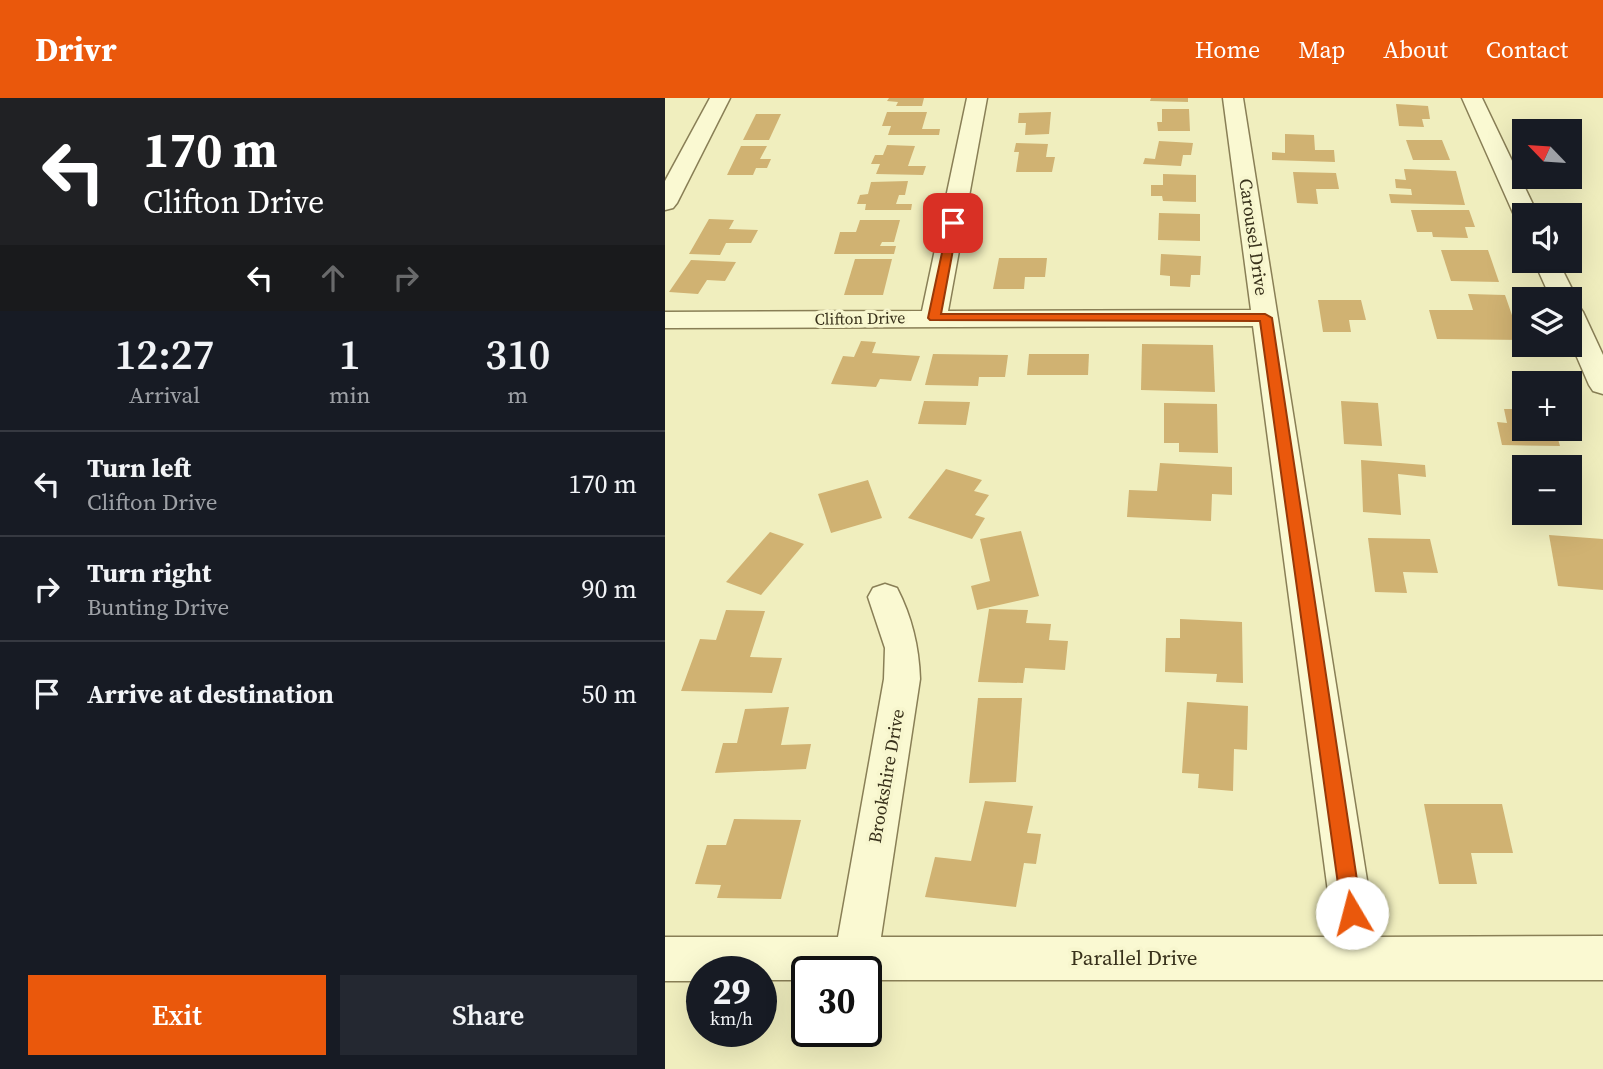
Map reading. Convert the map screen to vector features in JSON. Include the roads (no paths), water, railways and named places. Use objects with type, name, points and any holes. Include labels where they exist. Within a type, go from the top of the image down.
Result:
[{"type":"street","points":[[665,203],[720,98]]},
{"type":"street","points":[[934,318],[977,98]]},
{"type":"street","name":"Carousel Drive","points":[[1233,98],[1358,957]]},
{"type":"street","points":[[1472,98],[1520,203]]},
{"type":"street","name":"Clifton Drive","points":[[665,320],[1265,318]]},
{"type":"street","points":[[1582,339],[1603,385]]},
{"type":"street","name":"Brookshire Drive","points":[[856,956],[902,679],[902,649],[885,597]]},
{"type":"street","name":"Parallel Drive","points":[[665,959],[791,958]]},
{"type":"street","name":"Parallel Drive","points":[[882,958],[1603,958]]}]
